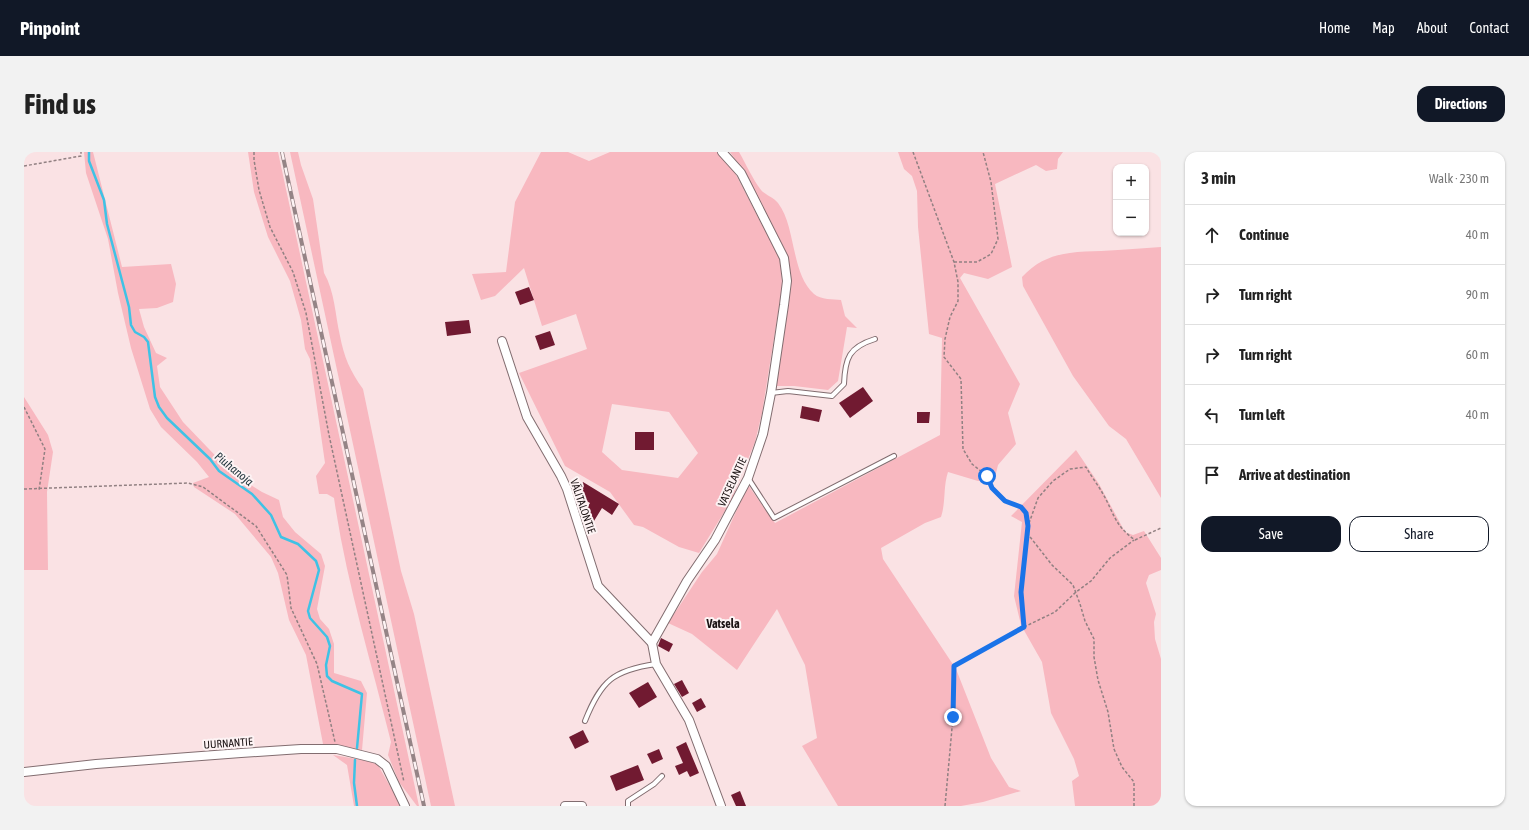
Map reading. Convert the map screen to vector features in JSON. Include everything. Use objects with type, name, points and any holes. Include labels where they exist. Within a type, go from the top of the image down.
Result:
[{"type":"street","name":"VATSELANTIE","points":[[652,643],[687,581],[715,540],[748,478],[761,443],[771,393],[788,280],[784,258],[741,173],[722,152]]},
{"type":"street","name":"VÄLITALONTIE","points":[[502,341],[527,416],[567,489],[598,586],[652,643]]},
{"type":"street","points":[[652,643],[656,664],[689,720],[720,806]]},
{"type":"street","name":"UURNANTIE","points":[[24,772],[96,764],[240,753],[301,749],[337,749],[377,759],[386,766],[405,806]]},
{"type":"street","points":[[565,806],[582,806]]},
{"type":"lane","points":[[771,393],[788,391],[832,396],[844,384],[845,364],[851,352],[861,344],[875,339]]},
{"type":"lane","points":[[748,478],[774,518],[894,456]]},
{"type":"lane","points":[[585,721],[594,698],[612,677],[636,667],[656,664]]},
{"type":"lane","points":[[628,806],[628,801],[654,784],[662,776]]},
{"type":"path","points":[[24,166],[81,156],[81,152]]},
{"type":"path","points":[[254,152],[259,190],[270,227],[293,272],[306,314],[329,435],[404,783]]},
{"type":"path","points":[[913,152],[954,262],[958,282],[958,301],[950,317],[944,339],[944,358],[961,379],[963,450],[972,464],[987,476],[992,488],[1005,501],[1021,507],[1026,513],[1028,526]]},
{"type":"path","points":[[954,262],[977,262],[991,254],[998,239],[991,182],[983,152]]},
{"type":"path","points":[[24,407],[45,449],[39,490]]},
{"type":"path","points":[[1024,627],[1021,592],[1028,526],[1038,498],[1053,480],[1070,469],[1086,467],[1104,495],[1113,517],[1125,533],[1135,540]]},
{"type":"path","points":[[24,489],[39,490],[188,483],[203,487],[256,526],[287,575],[291,608],[317,664],[337,749]]},
{"type":"path","points":[[944,806],[953,717],[954,666],[1024,627],[1055,612],[1076,592],[1091,581],[1110,558],[1135,540],[1161,528]]},
{"type":"path","points":[[1027,533],[1052,565],[1073,586],[1076,592],[1085,621],[1094,639],[1094,657],[1098,680],[1108,712],[1114,749],[1122,767],[1134,782],[1134,806]]},
{"type":"shaded area","points":[[84,152],[93,152],[122,267],[171,264],[176,284],[173,302],[157,308],[139,309],[144,327],[156,353],[167,358],[157,366],[160,387],[183,422],[232,473],[262,492],[279,500],[283,517],[295,532],[321,554],[325,566],[317,609],[320,619],[329,629],[334,644],[334,673],[361,681],[367,693],[362,750],[323,744],[306,655],[289,620],[278,573],[271,557],[235,514],[194,487],[193,483],[209,477],[197,462],[161,427],[150,409],[131,348],[118,293],[108,239],[86,173]]},
{"type":"shaded area","points":[[248,152],[278,152],[419,806],[417,806],[399,782],[388,755],[391,742],[352,590],[334,498],[327,494],[319,494],[316,476],[325,463],[310,359],[305,349],[301,320],[290,281],[268,237],[254,192]]},
{"type":"shaded area","points":[[290,152],[298,152],[313,199],[324,273],[333,296],[343,351],[354,376],[363,389],[401,571],[414,614],[455,806],[431,806]]},
{"type":"shaded area","points":[[541,152],[568,152],[589,161],[610,152],[718,152],[733,169],[781,261],[782,288],[762,413],[755,442],[731,501],[699,553],[679,547],[643,527],[634,525],[610,492],[565,466],[519,373],[587,349],[576,314],[542,326],[524,268],[495,296],[481,300],[472,274],[506,272],[515,202]],"holes":[[[612,404],[669,412],[698,453],[678,478],[622,470],[602,452]]]},
{"type":"shaded area","points":[[730,152],[739,152],[761,190],[778,203],[784,213],[801,275],[807,285],[817,296],[827,299],[841,300],[845,316],[857,328],[847,327],[838,381],[828,390],[794,386],[775,386],[791,286],[788,259],[739,165]]},
{"type":"shaded area","points":[[898,152],[1063,152],[1058,159],[1057,169],[1046,171],[1036,165],[995,184],[1012,267],[988,279],[964,273],[960,278],[1020,384],[1008,413],[1016,444],[998,465],[994,481],[978,481],[948,472],[944,506],[941,517],[925,523],[881,548],[883,559],[956,669],[991,758],[1009,787],[1021,791],[983,802],[961,806],[838,806],[802,746],[817,738],[805,665],[777,609],[737,670],[692,634],[668,623],[702,572],[717,554],[748,485],[775,523],[940,435],[942,338],[929,334],[918,227],[917,191],[912,176],[904,169]]},
{"type":"shaded area","points":[[1161,247],[1161,498],[1126,439],[1109,426],[1073,376],[1023,286],[1022,277],[1033,267],[1044,261],[1067,253]]},
{"type":"shaded area","points":[[24,397],[48,435],[53,452],[47,492],[48,570],[24,570]]},
{"type":"shaded area","points":[[1076,450],[1099,484],[1125,532],[1133,535],[1144,531],[1161,558],[1161,570],[1149,575],[1146,583],[1156,614],[1154,622],[1155,639],[1161,659],[1161,806],[1075,806],[1072,781],[1079,776],[1074,759],[1051,713],[1042,662],[1021,625],[1014,596],[1022,522],[1011,516]]},
{"type":"shaded area","points":[[333,755],[369,761],[378,765],[401,806],[354,806],[347,765]]},
{"type":"building","points":[[529,287],[534,300],[520,305],[515,292]]},
{"type":"building","points":[[469,320],[471,333],[447,336],[445,322]]},
{"type":"building","points":[[550,331],[555,345],[540,350],[535,336]]},
{"type":"building","points":[[863,387],[873,401],[850,418],[839,403]]},
{"type":"building","points":[[802,406],[822,410],[819,422],[800,418]]},
{"type":"building","points":[[917,412],[930,412],[929,423],[917,423]]},
{"type":"building","points":[[635,432],[654,432],[654,450],[635,450]]},
{"type":"building","points":[[583,482],[619,504],[612,515],[602,508],[594,521],[583,514],[590,503],[575,494]]},
{"type":"building","points":[[661,638],[673,644],[669,652],[658,646]]},
{"type":"building","points":[[682,680],[689,693],[682,697],[674,684]]},
{"type":"building","points":[[648,682],[657,697],[639,708],[629,693]]},
{"type":"building","points":[[701,698],[706,707],[697,712],[692,703]]},
{"type":"building","points":[[583,730],[589,742],[575,749],[569,737]]},
{"type":"building","points":[[686,742],[699,773],[690,777],[687,771],[679,775],[675,766],[683,763],[676,747]]},
{"type":"building","points":[[659,749],[663,759],[652,764],[647,754]]},
{"type":"building","points":[[638,765],[644,780],[616,791],[610,776]]},
{"type":"building","points":[[740,791],[746,806],[736,806],[731,795]]},
{"type":"waterway","name":"Piuhanoja","points":[[89,152],[89,161],[104,200],[107,224],[129,307],[131,325],[135,332],[144,337],[148,342],[155,397],[159,407],[167,418],[210,459],[219,471],[252,494],[271,515],[281,537],[298,544],[316,561],[319,570],[308,611],[310,618],[327,637],[330,646],[326,665],[327,676],[332,681],[362,694],[357,748]]},
{"type":"waterway","name":"Piuhanoja","points":[[355,760],[354,783],[357,806]]},
{"type":"railway","points":[[282,152],[424,806]]},
{"type":"district","name":"Vatsela","points":[[723,624]]},
{"type":"route","points":[[953,717],[954,666],[1024,627],[1021,592],[1028,526],[1026,513],[1021,507],[1005,501],[992,488],[987,476]]}]
